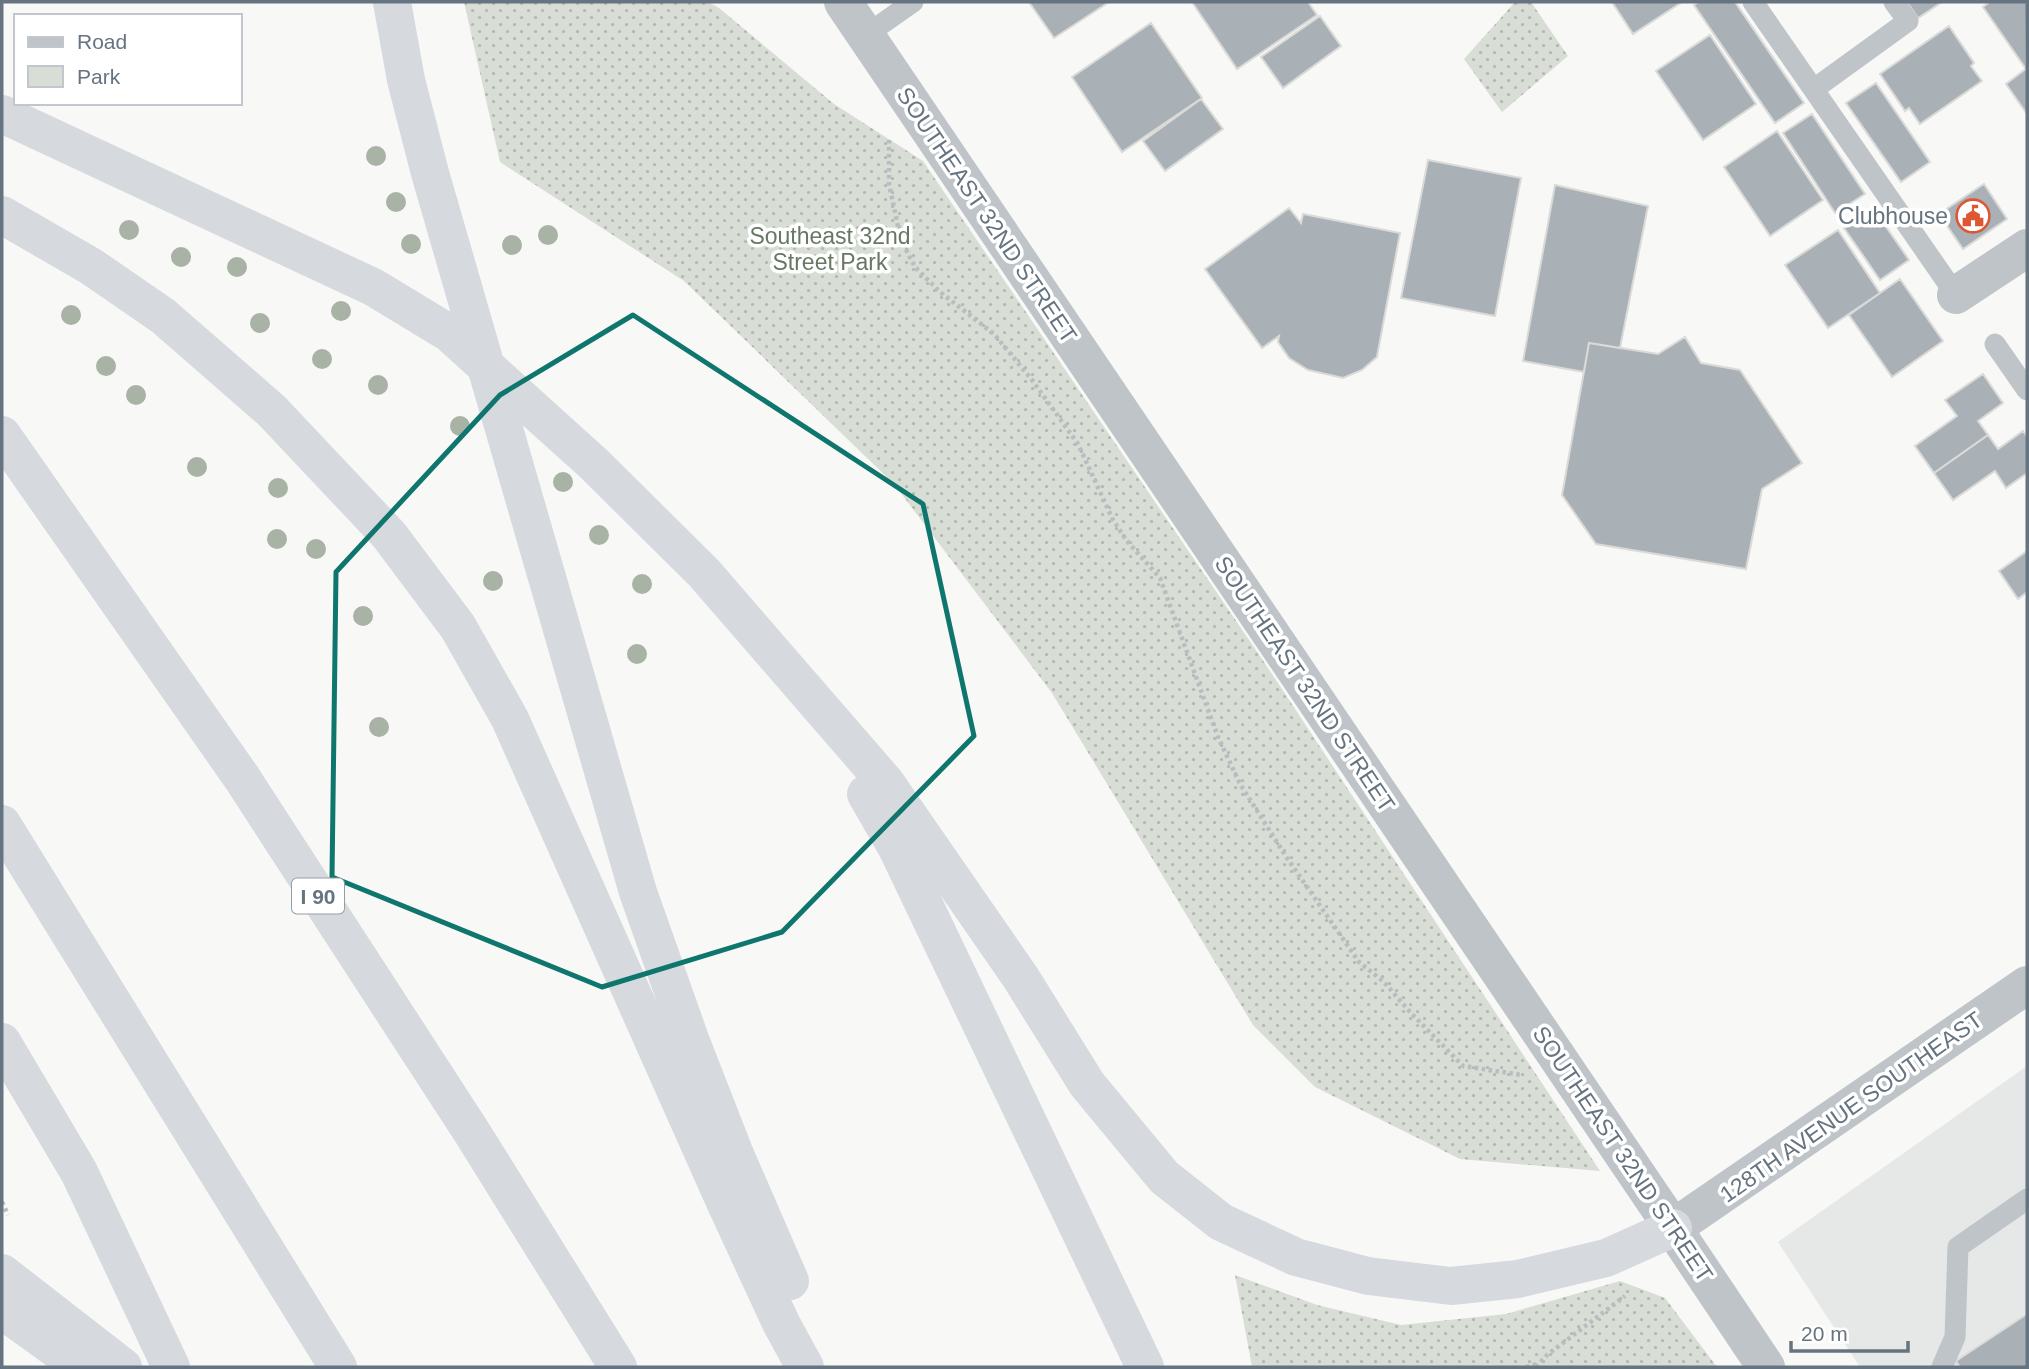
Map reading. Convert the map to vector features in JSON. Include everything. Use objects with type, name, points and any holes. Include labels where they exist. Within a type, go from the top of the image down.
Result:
[{"type":"highway","points":[[392,2],[406,80],[430,173],[643,904],[691,1042],[729,1140],[803,1310],[824,1367]]},
{"type":"highway","points":[[2,114],[361,282],[449,333],[594,464],[704,573],[886,783],[1021,978],[1087,1084],[1164,1177],[1221,1222],[1296,1257],[1368,1276],[1451,1286],[1518,1279],[1606,1258],[1673,1228]]},
{"type":"highway","points":[[2,215],[92,267],[163,316],[272,411],[389,535],[458,627],[510,719],[726,1204],[781,1324],[805,1367]]},
{"type":"highway","name":"I 90","points":[[2,435],[249,789],[473,1134],[618,1367]]},
{"type":"highway","points":[[778,657],[848,763],[897,848],[1145,1367]]},
{"type":"highway","points":[[2,824],[338,1367]]},
{"type":"highway","points":[[2,1042],[79,1172],[171,1367]]},
{"type":"highway","points":[[2,1273],[123,1367]]},
{"type":"highway","points":[[2,1310],[81,1367]]},
{"type":"street","name":"SOUTHEAST 32ND STREET","points":[[842,2],[1766,1367]]},
{"type":"street","points":[[1956,295],[2027,248]]},
{"type":"street","name":"128TH AVENUE SOUTHEAST","points":[[1673,1228],[2027,985]]},
{"type":"lane","points":[[866,35],[913,2]]},
{"type":"lane","points":[[1753,2],[1956,295]]},
{"type":"lane","points":[[1814,89],[1908,21],[1894,2]]},
{"type":"lane","points":[[1995,344],[2027,390]]},
{"type":"lane","points":[[1942,1367],[1955,1337],[1958,1247],[2027,1199]]},
{"type":"path","points":[[889,129],[888,184],[901,240],[915,267],[940,292],[994,334],[1032,380],[1078,444],[1112,520],[1160,578],[1218,737],[1241,784],[1287,858],[1359,962],[1384,982],[1463,1066],[1524,1076],[1532,1080]]},
{"type":"path","points":[[2,1202],[8,1215]]},
{"type":"path","points":[[1526,1367],[1537,1366],[1614,1302],[1632,1291]]},
{"type":"highlighted area","points":[[633,315],[923,504],[974,736],[782,932],[602,987],[332,877],[336,572],[500,395]]},
{"type":"shaded area","points":[[2027,1066],[2027,1367],[1860,1367],[1778,1242]]},
{"type":"green space","name":"Southeast 32nd Street Park","points":[[464,2],[708,2],[719,8],[834,104],[923,161],[1262,659],[1600,1171],[1460,1159],[1315,1087],[1253,1025],[1052,693],[894,484],[684,281],[500,162]]},
{"type":"green space","points":[[1515,2],[1531,2],[1568,56],[1502,112],[1464,59]]},
{"type":"green space","points":[[1235,1275],[1317,1305],[1401,1325],[1506,1314],[1620,1281],[1665,1298],[1717,1367],[1252,1367]]},
{"type":"building","points":[[1029,2],[1109,2],[1054,38]]},
{"type":"building","points":[[1192,2],[1308,2],[1317,15],[1237,69]]},
{"type":"building","points":[[1612,2],[1682,2],[1633,34]]},
{"type":"building","points":[[1699,2],[1735,2],[1804,103],[1775,123],[1694,5]]},
{"type":"building","points":[[1907,2],[1942,2],[1918,18]]},
{"type":"building","points":[[1990,2],[2027,2],[2026,69],[1983,7]]},
{"type":"building","points":[[1320,16],[1341,46],[1283,88],[1261,57]]},
{"type":"building","points":[[1151,23],[1202,98],[1122,152],[1072,77]]},
{"type":"building","points":[[1949,26],[1974,63],[1971,66],[1982,81],[1920,124],[1909,108],[1905,111],[1880,74]]},
{"type":"building","points":[[1710,35],[1756,104],[1703,140],[1656,71]]},
{"type":"building","points":[[2027,68],[2027,114],[2006,84]]},
{"type":"building","points":[[1876,83],[1930,162],[1901,182],[1846,103]]},
{"type":"building","points":[[1201,99],[1223,129],[1165,171],[1143,141]]},
{"type":"building","points":[[1812,114],[1865,194],[1835,213],[1783,133]]},
{"type":"building","points":[[1777,131],[1823,200],[1770,236],[1724,167]]},
{"type":"building","points":[[1428,160],[1521,178],[1495,316],[1401,298]]},
{"type":"building","name":"Clubhouse","points":[[1984,184],[2007,219],[1963,249],[1939,214]]},
{"type":"building","points":[[1555,185],[1648,206],[1620,348],[1589,343],[1584,372],[1523,361]]},
{"type":"building","points":[[1289,208],[1301,223],[1303,214],[1400,233],[1377,357],[1362,370],[1343,378],[1308,370],[1289,358],[1278,342],[1279,336],[1262,348],[1205,269]]},
{"type":"building","points":[[1873,208],[1909,260],[1880,280],[1844,228]]},
{"type":"building","points":[[1838,230],[1880,293],[1828,328],[1785,265]]},
{"type":"building","points":[[1900,279],[1943,341],[1892,377],[1849,315]]},
{"type":"building","points":[[1685,337],[1701,363],[1740,370],[1802,463],[1762,489],[1746,569],[1596,544],[1562,495],[1589,343],[1658,354]]},
{"type":"building","points":[[1983,374],[2003,403],[1978,421],[1988,435],[1934,473],[1915,446],[1957,416],[1945,400]]},
{"type":"building","points":[[2023,431],[2027,437],[2027,473],[2006,488],[1995,471],[1953,500],[1934,473],[1988,435],[1998,449]]},
{"type":"building","points":[[2027,551],[2027,592],[2018,599],[1999,571]]},
{"type":"building","points":[[2027,1314],[2027,1367],[1960,1367],[1956,1361]]},
{"type":"place","name":"Clubhouse","points":[[1973,216]]}]
